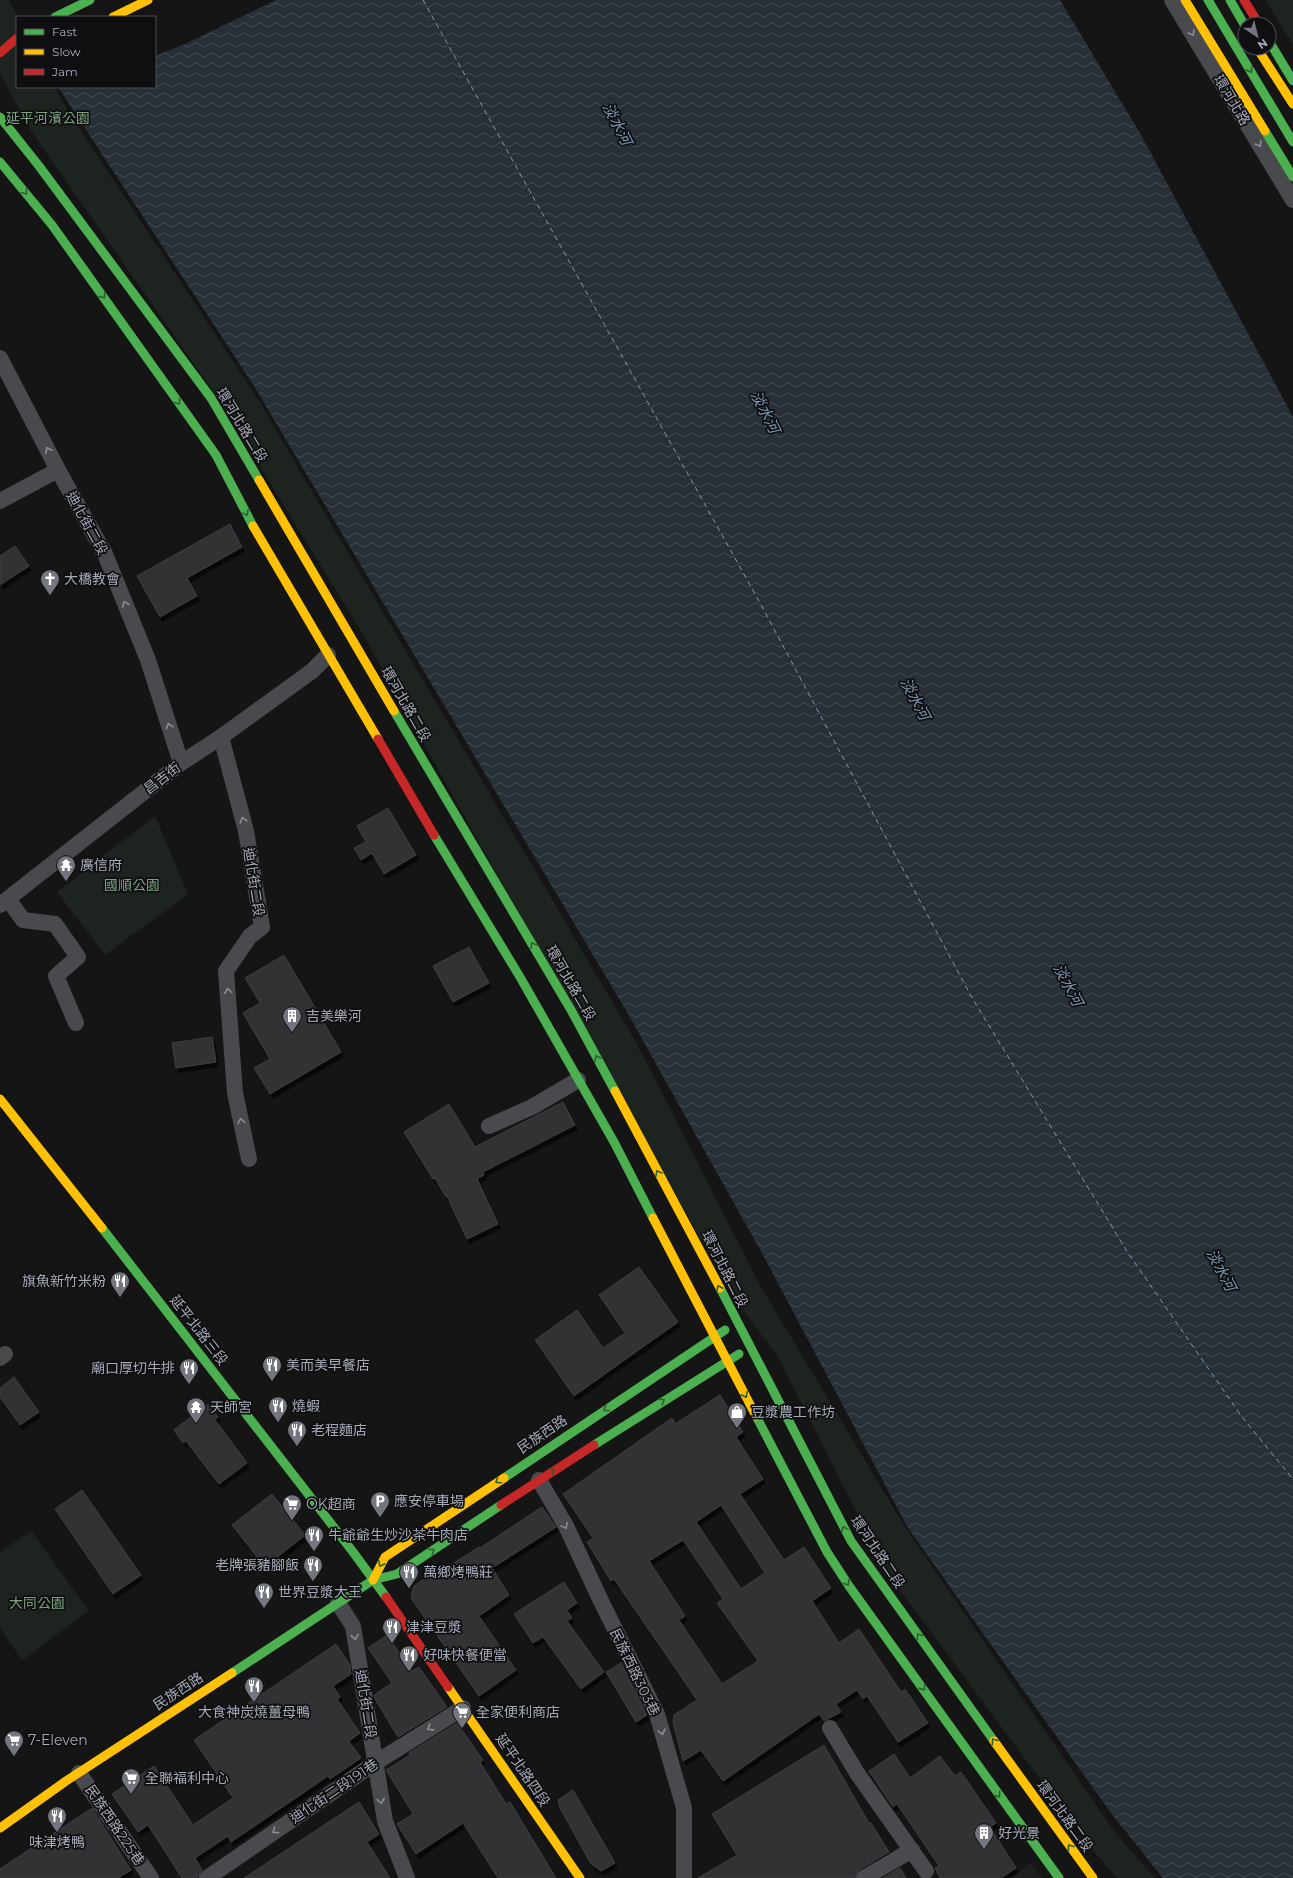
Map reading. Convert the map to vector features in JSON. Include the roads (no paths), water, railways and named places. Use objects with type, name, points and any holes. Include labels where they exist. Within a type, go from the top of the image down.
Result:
[{"type":"main road","points":[[57,16],[90,0]]},
{"type":"main road","points":[[115,16],[148,0]]},
{"type":"main road","points":[[1185,0],[1293,177]]},
{"type":"main road","name":"環河北路","points":[[1199,0],[1293,161]]},
{"type":"main road","points":[[1208,0],[1293,142]]},
{"type":"main road","points":[[1230,0],[1239,16]]},
{"type":"main road","points":[[1244,0],[1254,16]]},
{"type":"main road","points":[[2,58],[16,39]]},
{"type":"main road","points":[[1277,54],[1293,81]]},
{"type":"main road","points":[[1263,56],[1293,104]]},
{"type":"main road","name":"環河北路二段","points":[[0,117],[40,166],[211,398],[417,751],[571,1010],[737,1322],[850,1541],[1094,1878]]},
{"type":"main road","points":[[0,162],[52,225],[216,455],[257,533],[520,977],[614,1142],[827,1552],[849,1586],[1059,1878]]},
{"type":"main road","name":"延平北路三段","points":[[0,1099],[139,1275],[373,1580]]},
{"type":"main road","name":"民族西路","points":[[373,1580],[385,1557],[737,1322]]},
{"type":"main road","name":"民族西路","points":[[0,1828],[79,1773],[373,1580],[398,1574],[539,1480],[750,1348]]},
{"type":"main road","name":"延平北路四段","points":[[373,1580],[580,1878]]},
{"type":"street","name":"環河北路","points":[[1172,0],[1293,200]]},
{"type":"street","name":"迪化街二段","points":[[0,358],[58,470],[105,554],[148,660],[181,763]]},
{"type":"street","points":[[0,501],[58,470]]},
{"type":"street","name":"昌吉街","points":[[4,902],[181,763],[221,737],[312,671],[328,655]]},
{"type":"street","name":"迪化街二段","points":[[221,737],[246,831],[262,927],[250,936],[226,971],[236,1093],[249,1159]]},
{"type":"street","points":[[4,902],[23,920],[55,924],[78,957],[56,976],[76,1023]]},
{"type":"street","points":[[489,1126],[532,1107],[578,1080]]},
{"type":"street","name":"民族西路303巷","points":[[539,1480],[566,1526],[657,1714],[684,1808],[684,1878]]},
{"type":"street","name":"迪化街二段","points":[[338,1603],[353,1626],[385,1821],[407,1878]]},
{"type":"street","name":"迪化街二段191巷","points":[[207,1878],[375,1763],[463,1708]]},
{"type":"street","points":[[830,1728],[857,1773],[926,1871]]},
{"type":"street","name":"民族西路225巷","points":[[79,1773],[151,1878]]},
{"type":"street","points":[[864,1878],[912,1850]]},
{"type":"water","name":"淡水河","points":[[13,0],[1060,0],[1141,135],[1293,417],[1293,1878],[1163,1878],[1111,1813],[908,1528],[763,1255],[627,1012],[254,386],[59,88],[156,88],[156,16]]},
{"type":"place","name":"大橋教會","points":[[50,596]]},
{"type":"place","name":"廣信府","points":[[66,882]]},
{"type":"place","name":"吉美樂河","points":[[292,1033]]},
{"type":"place","name":"旗魚新竹米粉","points":[[120,1298]]},
{"type":"place","name":"美而美早餐店","points":[[272,1382]]},
{"type":"place","name":"廟口厚切牛排","points":[[189,1385]]},
{"type":"place","name":"燒蝦","points":[[278,1423]]},
{"type":"place","name":"天師宮","points":[[196,1424]]},
{"type":"place","name":"豆漿農工作坊","points":[[737,1429]]},
{"type":"place","name":"老程麵店","points":[[297,1447]]},
{"type":"place","name":"應安停車場","points":[[380,1518]]},
{"type":"place","name":"OK超商","points":[[292,1521]]},
{"type":"place","name":"牛爺爺生炒沙茶牛肉店","points":[[314,1552]]},
{"type":"place","name":"老牌張豬腳飯","points":[[313,1582]]},
{"type":"place","name":"萬鄉烤鴨莊","points":[[409,1589]]},
{"type":"place","name":"世界豆漿大王","points":[[264,1609]]},
{"type":"place","name":"津津豆漿","points":[[392,1644]]},
{"type":"place","name":"好味快餐便當","points":[[409,1672]]},
{"type":"place","name":"大食神炭燒薑母鴨","points":[[254,1703]]},
{"type":"place","name":"全家便利商店","points":[[462,1729]]},
{"type":"place","name":"7-Eleven","points":[[14,1757]]},
{"type":"place","name":"全聯福利中心","points":[[131,1795]]},
{"type":"place","name":"味津烤鴨","points":[[57,1833]]},
{"type":"place","name":"好光景","points":[[984,1850]]},
{"type":"park label","name":"延平河濱公園","points":[[48,118]]},
{"type":"park label","name":"國順公園","points":[[132,885]]},
{"type":"park label","name":"大同公園","points":[[37,1603]]}]
